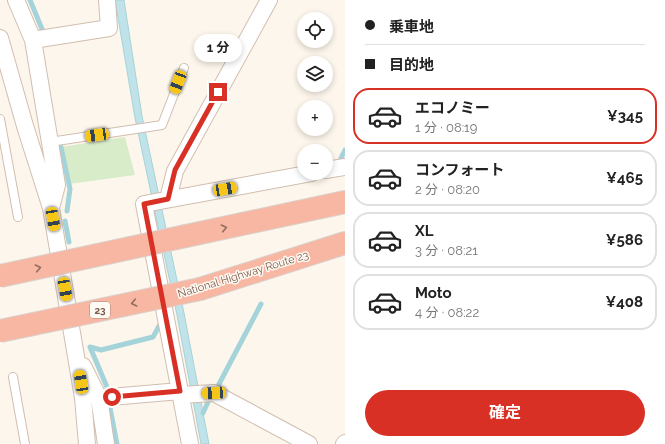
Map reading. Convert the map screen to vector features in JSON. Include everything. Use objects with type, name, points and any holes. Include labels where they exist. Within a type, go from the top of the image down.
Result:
[{"type":"highway","points":[[0,276],[345,202]]},
{"type":"highway","name":"National Highway Route 23","points":[[0,331],[200,289],[345,243]]},
{"type":"street","points":[[16,0],[33,40],[57,185],[51,208]]},
{"type":"street","points":[[33,40],[109,28],[107,0]]},
{"type":"street","points":[[166,200],[175,170],[268,0]]},
{"type":"street","points":[[0,38],[25,126],[51,208],[84,398],[87,444]]},
{"type":"street","points":[[333,169],[345,167]]},
{"type":"street","points":[[190,444],[187,394],[144,204],[297,176]]},
{"type":"street","points":[[76,352],[99,398],[106,444]]},
{"type":"street","points":[[99,398],[214,393],[223,396],[309,444]]},
{"type":"lane","points":[[50,142],[162,125],[184,68]]},
{"type":"lane","points":[[0,119],[18,217]]},
{"type":"lane","points":[[13,377],[25,444]]},
{"type":"green space","points":[[125,137],[135,175],[69,184],[61,147]]},
{"type":"water","points":[[115,0],[124,0],[142,116],[184,313],[209,444],[201,444],[177,315],[135,118]]},
{"type":"waterway","points":[[30,0],[42,29]]},
{"type":"waterway","points":[[61,147],[70,189],[67,211]]},
{"type":"waterway","points":[[341,158],[345,150]]},
{"type":"waterway","points":[[65,221],[69,242]]},
{"type":"waterway","points":[[218,386],[261,304]]},
{"type":"waterway","points":[[107,387],[90,347],[101,350],[153,337],[159,326]]},
{"type":"waterway","points":[[203,413],[208,402]]},
{"type":"waterway","points":[[110,408],[117,444]]},
{"type":"route","points":[[112,397],[180,391],[144,204],[168,199],[175,170],[218,92]]}]
